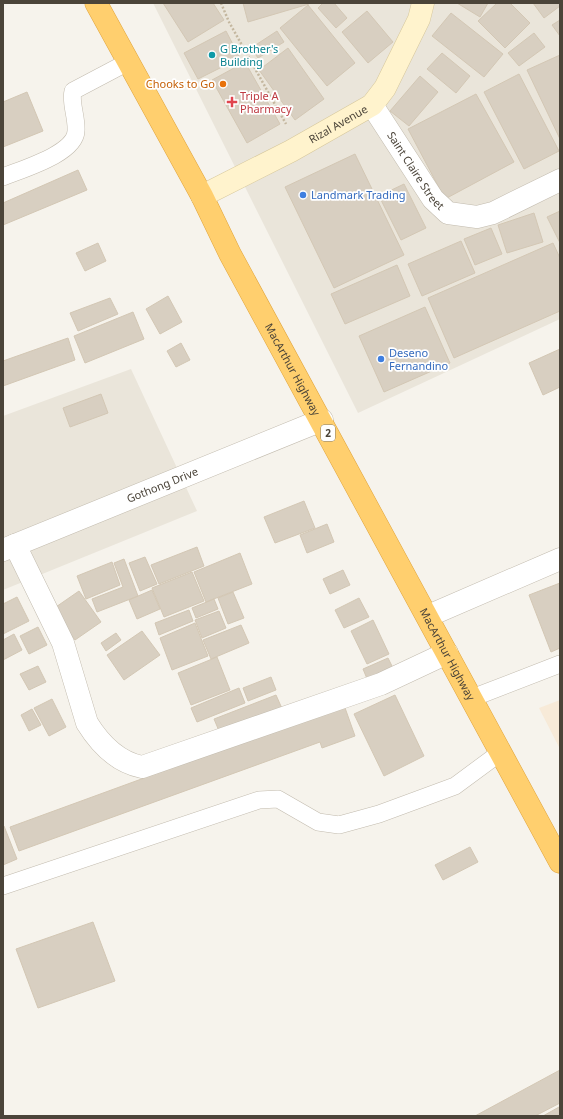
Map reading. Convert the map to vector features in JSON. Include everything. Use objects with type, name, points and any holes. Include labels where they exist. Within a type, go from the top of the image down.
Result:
[{"type":"highway","name":"MacArthur Highway","points":[[96,3],[202,196],[230,254],[322,420],[560,862]]},
{"type":"street","name":"Rizal Avenue","points":[[202,196],[298,147],[372,105],[385,88],[406,47],[419,19],[423,3]]},
{"type":"street","name":"Saint Claire Street","points":[[372,105],[433,199],[448,213],[478,217],[492,213],[560,180]]},
{"type":"street","name":"Gothong Drive","points":[[9,548],[322,420]]},
{"type":"street","points":[[9,548],[62,643],[87,723],[94,733],[118,759],[129,765],[142,767],[381,684],[447,652]]},
{"type":"street","points":[[428,616],[560,559]]},
{"type":"lane","points":[[3,177],[65,150],[73,141],[76,132],[76,118],[72,97],[73,91],[128,62]]},
{"type":"lane","points":[[472,698],[560,664]]},
{"type":"lane","points":[[3,886],[259,800],[278,799],[318,822],[339,825],[379,814],[455,786],[501,752]]},
{"type":"path","points":[[221,3],[229,22],[298,147]]},
{"type":"shaded area","points":[[153,3],[560,3],[560,319],[358,413]]},
{"type":"shaded area","points":[[131,369],[197,511],[3,590],[3,416]]},
{"type":"shaded area","points":[[560,700],[560,749],[539,708]]},
{"type":"building","points":[[163,3],[213,3],[224,20],[188,42]]},
{"type":"building","points":[[243,3],[308,3],[309,4],[248,22]]},
{"type":"building","points":[[323,3],[334,3],[347,18],[336,28],[318,8]]},
{"type":"building","points":[[457,3],[488,3],[480,17]]},
{"type":"building","points":[[497,3],[510,3],[530,23],[505,48],[478,21]]},
{"type":"building","points":[[533,3],[560,3],[560,6],[544,18]]},
{"type":"building","points":[[308,5],[355,63],[327,86],[280,28]]},
{"type":"building","points":[[367,11],[393,42],[368,63],[342,32]]},
{"type":"building","points":[[451,13],[503,54],[484,77],[432,36]]},
{"type":"building","points":[[560,20],[560,36],[552,25]]},
{"type":"building","name":"G Brother's Building","points":[[226,31],[240,58],[198,79],[184,53]]},
{"type":"building","points":[[277,31],[284,42],[258,58],[251,48]]},
{"type":"building","points":[[534,33],[545,47],[519,66],[508,53]]},
{"type":"building","points":[[288,48],[324,99],[295,120],[259,70]]},
{"type":"building","points":[[442,53],[470,76],[456,93],[427,69]]},
{"type":"building","points":[[560,55],[560,139],[527,70]]},
{"type":"building","points":[[245,62],[280,124],[247,143],[212,80]]},
{"type":"building","points":[[519,74],[559,151],[524,169],[484,92]]},
{"type":"building","points":[[420,76],[438,92],[409,126],[390,111]]},
{"type":"building","points":[[27,92],[43,131],[3,147],[3,102]]},
{"type":"building","points":[[476,94],[514,162],[445,199],[408,129]]},
{"type":"building","points":[[355,154],[404,255],[334,288],[285,187]]},
{"type":"building","points":[[78,170],[87,190],[3,225],[3,203]]},
{"type":"building","points":[[404,184],[426,228],[401,240],[379,196]]},
{"type":"building","points":[[560,211],[560,243],[547,217]]},
{"type":"building","points":[[534,213],[543,242],[507,253],[498,225]]},
{"type":"building","points":[[491,228],[502,254],[475,265],[464,239]]},
{"type":"building","points":[[461,241],[475,273],[422,296],[408,264]]},
{"type":"building","points":[[98,243],[106,261],[85,271],[76,253]]},
{"type":"building","points":[[553,243],[560,258],[560,311],[454,358],[428,298]]},
{"type":"building","points":[[397,265],[410,296],[345,324],[331,294]]},
{"type":"building","points":[[168,296],[182,322],[160,334],[146,309]]},
{"type":"building","points":[[110,298],[118,314],[78,331],[70,313]]},
{"type":"building","points":[[425,307],[450,363],[384,392],[359,336]]},
{"type":"building","points":[[133,312],[144,339],[85,363],[74,336]]},
{"type":"building","points":[[68,338],[75,360],[3,386],[3,361]]},
{"type":"building","points":[[181,343],[190,360],[176,367],[167,351]]},
{"type":"building","points":[[560,349],[560,387],[543,395],[529,363]]},
{"type":"building","points":[[101,394],[108,413],[70,427],[63,408]]},
{"type":"building","points":[[304,501],[315,528],[275,543],[264,517]]},
{"type":"building","points":[[327,524],[334,542],[307,553],[300,535]]},
{"type":"building","points":[[197,547],[204,566],[159,584],[151,565]]},
{"type":"building","points":[[240,553],[252,584],[206,602],[194,572]]},
{"type":"building","points":[[145,557],[157,584],[140,591],[129,563]]},
{"type":"building","points":[[124,559],[138,596],[97,612],[92,599],[123,587],[114,563]]},
{"type":"building","points":[[112,562],[120,585],[86,599],[77,576]]},
{"type":"building","points":[[343,570],[350,585],[330,594],[323,579]]},
{"type":"building","points":[[192,572],[204,601],[164,617],[152,588]]},
{"type":"building","points":[[560,583],[560,648],[551,652],[529,595]]},
{"type":"building","points":[[152,590],[160,609],[137,619],[129,600]]},
{"type":"building","points":[[79,591],[101,622],[75,640],[53,609]]},
{"type":"building","points":[[233,592],[244,618],[228,624],[218,598]]},
{"type":"building","points":[[17,597],[29,621],[3,634],[3,604]]},
{"type":"building","points":[[359,598],[369,617],[344,628],[335,610]]},
{"type":"building","points":[[214,599],[218,609],[196,618],[192,608]]},
{"type":"building","points":[[189,610],[193,621],[159,635],[155,623]]},
{"type":"building","points":[[219,611],[226,628],[202,638],[195,620]]},
{"type":"building","points":[[373,620],[389,654],[367,664],[351,631]]},
{"type":"building","points":[[195,623],[208,656],[172,670],[160,638]]},
{"type":"building","points":[[241,625],[249,643],[211,659],[203,640]]},
{"type":"building","points":[[38,627],[47,645],[29,654],[20,636]]},
{"type":"building","points":[[142,631],[160,655],[124,680],[107,655]]},
{"type":"building","points":[[116,633],[121,640],[106,651],[101,643]]},
{"type":"building","points":[[14,634],[22,650],[3,660],[3,640]]},
{"type":"building","points":[[217,657],[230,690],[191,705],[178,673]]},
{"type":"building","points":[[388,658],[394,670],[368,681],[363,669]]},
{"type":"building","points":[[38,666],[46,682],[29,690],[20,674]]},
{"type":"building","points":[[271,677],[276,690],[248,701],[243,688]]},
{"type":"building","points":[[239,688],[245,703],[197,722],[191,708]]},
{"type":"building","points":[[276,695],[284,713],[222,738],[214,719]]},
{"type":"building","points":[[395,695],[424,756],[384,776],[354,714]]},
{"type":"building","points":[[52,699],[66,727],[49,736],[34,708]]},
{"type":"building","points":[[344,705],[355,736],[322,748],[320,742],[19,851],[10,827]]},
{"type":"building","points":[[32,709],[41,725],[29,731],[21,715]]},
{"type":"building","points":[[4,826],[17,859],[3,865],[3,827]]},
{"type":"building","points":[[470,847],[478,862],[443,880],[435,865]]},
{"type":"building","points":[[93,922],[115,981],[38,1008],[16,949]]},
{"type":"building","points":[[560,1070],[560,1103],[535,1116],[475,1116]]},
{"type":"building","points":[[559,1107],[560,1116],[543,1116]]},
{"type":"place","name":"G Brother's Building","points":[[212,55]]},
{"type":"place","name":"Chooks to Go","points":[[223,84]]},
{"type":"place","name":"Triple A Pharmacy","points":[[232,102]]},
{"type":"place","name":"Landmark Trading","points":[[303,195]]},
{"type":"place","name":"Deseno Fernandino","points":[[381,359]]}]
